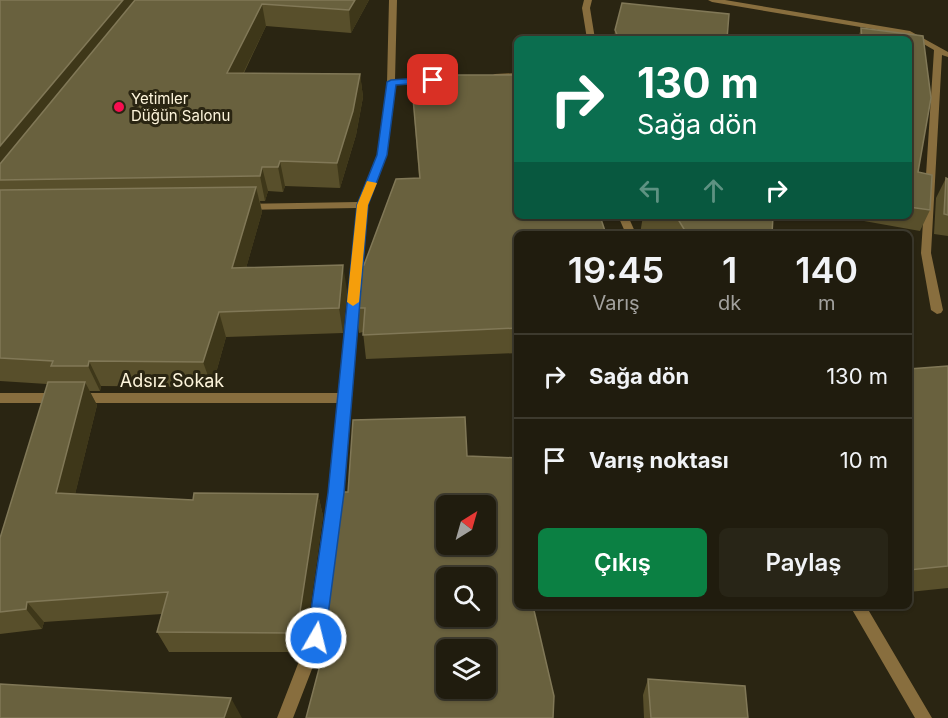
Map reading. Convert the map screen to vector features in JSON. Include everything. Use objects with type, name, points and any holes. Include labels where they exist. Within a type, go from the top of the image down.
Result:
[{"type":"street","points":[[285,718],[316,638],[336,493],[363,205],[382,155],[391,82],[393,0]]},
{"type":"street","points":[[588,0],[586,8],[591,36]]},
{"type":"street","points":[[712,0],[910,33],[948,55]]},
{"type":"street","points":[[937,310],[926,253],[938,48]]},
{"type":"street","points":[[483,77],[514,75]]},
{"type":"street","points":[[391,82],[437,80]]},
{"type":"street","points":[[234,207],[363,205]]},
{"type":"street","name":"Adsız Sokak","points":[[0,398],[344,398]]},
{"type":"street","points":[[860,609],[924,718]]},
{"type":"building","points":[[0,0],[123,0],[0,146]]},
{"type":"building","points":[[135,0],[355,0],[349,10],[262,4],[227,73],[360,74],[353,111],[337,163],[280,161],[278,167],[262,167],[260,176],[0,180],[0,164]]},
{"type":"building","points":[[622,3],[729,14],[727,36],[618,36],[615,30]]},
{"type":"building","points":[[861,28],[923,36],[931,98],[918,172],[932,175],[930,210],[912,207],[912,36],[862,36]]},
{"type":"building","points":[[411,75],[514,75],[514,219],[601,219],[605,231],[514,231],[514,328],[363,335],[365,308],[355,308],[359,265],[364,265],[396,179],[420,178]]},
{"type":"building","points":[[946,178],[948,179],[948,215],[944,214]]},
{"type":"building","points":[[256,187],[232,268],[343,265],[339,308],[219,312],[203,362],[89,361],[88,366],[51,366],[53,361],[0,358],[0,190]]},
{"type":"building","points":[[678,219],[773,219],[772,231],[685,231]]},
{"type":"building","points":[[948,366],[948,566],[912,570],[912,369]]},
{"type":"building","points":[[48,382],[85,382],[56,493],[193,500],[194,493],[318,494],[299,618],[293,633],[157,632],[168,592],[27,602],[26,609],[0,612],[0,538]]},
{"type":"building","points":[[465,417],[467,456],[514,458],[514,609],[534,609],[554,696],[553,718],[306,718],[329,631],[314,631],[320,616],[337,492],[348,492],[353,420]]},
{"type":"building","points":[[648,679],[745,686],[748,718],[651,718]]},
{"type":"building","points":[[0,684],[231,698],[224,718],[0,718]]},
{"type":"slow traffic","points":[[353,302],[363,205],[371,183]]},
{"type":"place","name":"Yetimler Düğün Salonu","points":[[119,107]]},
{"type":"route","points":[[316,638],[336,493],[363,205],[382,155],[391,82],[433,80]]}]
